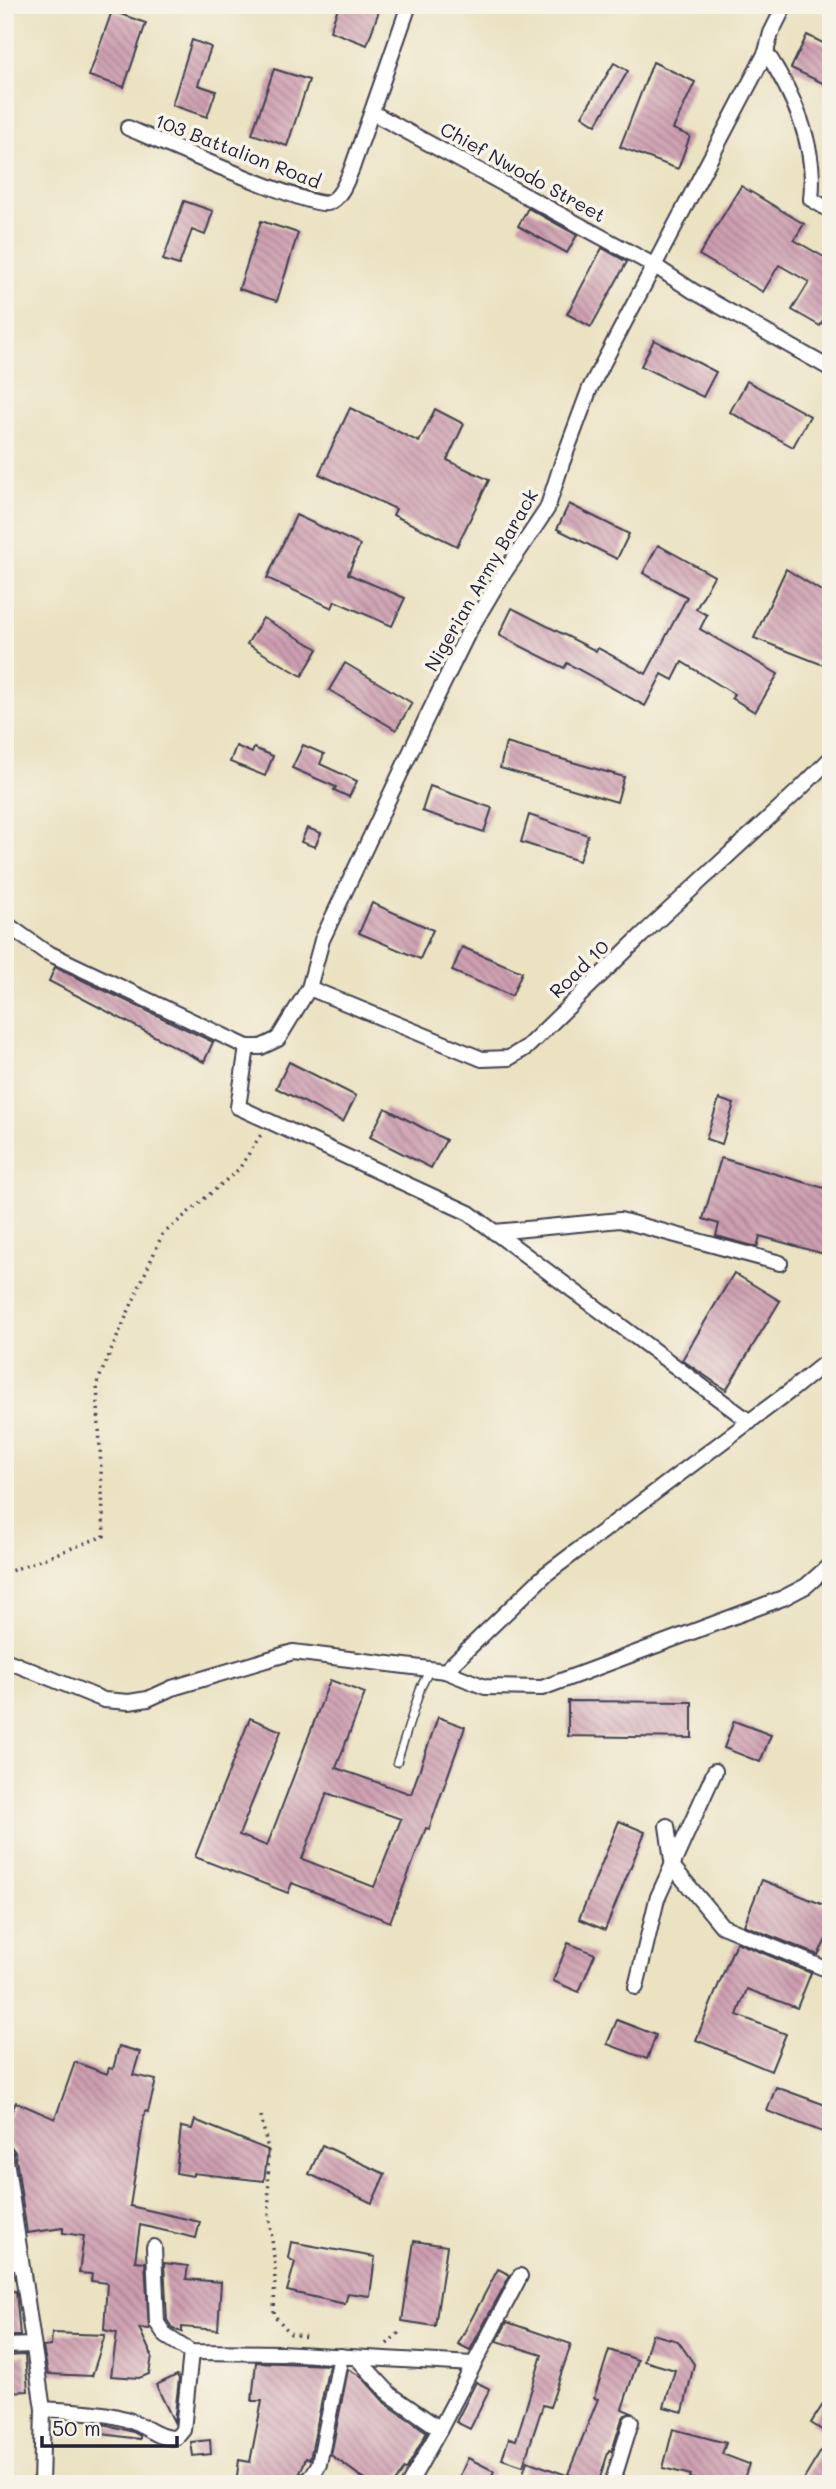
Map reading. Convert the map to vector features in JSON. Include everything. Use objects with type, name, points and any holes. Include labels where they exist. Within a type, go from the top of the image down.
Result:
[{"type":"street","name":"103 Battalion Road","points":[[128,128],[276,188],[322,204],[330,203],[342,190],[373,113],[409,5]]},
{"type":"street","name":"Nigerian Army Barack","points":[[247,1047],[261,1047],[278,1039],[309,988],[323,940],[385,804],[468,633],[547,509],[590,388],[766,52],[771,33],[785,5]]},
{"type":"street","points":[[766,52],[793,98],[805,135],[814,178],[811,199],[831,211]]},
{"type":"street","name":"Chief Nwodo Street","points":[[373,113],[655,266],[693,291],[831,369]]},
{"type":"street","name":"Road 10","points":[[309,988],[482,1059],[509,1058],[527,1047],[831,758]]},
{"type":"street","points":[[5,923],[44,951],[247,1047],[238,1107],[469,1213],[750,1422]]},
{"type":"street","points":[[494,1231],[620,1220],[780,1262]]},
{"type":"street","points":[[438,1670],[546,1574],[831,1358]]},
{"type":"street","points":[[5,1660],[104,1700],[129,1702],[148,1699],[172,1688],[293,1652],[438,1670],[485,1687],[542,1688],[783,1598],[806,1586],[830,1568]]},
{"type":"street","points":[[636,1987],[653,1911],[715,1771]]},
{"type":"street","points":[[667,1826],[673,1867],[722,1926],[831,1971]]},
{"type":"street","points":[[5,2153],[13,2262],[33,2346],[43,2409],[41,2484]]},
{"type":"street","points":[[154,2247],[157,2323],[166,2336],[191,2352],[280,2353],[473,2364]]},
{"type":"street","points":[[409,2484],[520,2276]]},
{"type":"street","points":[[5,2346],[33,2346]]},
{"type":"street","points":[[43,2409],[112,2416],[131,2421],[167,2438],[177,2437],[183,2430],[191,2352]]},
{"type":"street","points":[[300,2484],[311,2478],[319,2464],[341,2356]]},
{"type":"street","points":[[357,2358],[391,2395],[440,2429]]},
{"type":"street","points":[[612,2484],[631,2423]]},
{"type":"lane","points":[[397,1762],[421,1687],[438,1670]]},
{"type":"path","points":[[5,1573],[104,1536],[97,1383],[162,1235],[239,1169],[270,1122]]},
{"type":"path","points":[[261,2116],[268,2150],[269,2213],[275,2266],[274,2315],[291,2334],[310,2338]]},
{"type":"path","points":[[384,2346],[402,2330]]},
{"type":"building","points":[[339,5],[381,5],[367,45],[330,31]]},
{"type":"building","points":[[112,11],[146,23],[124,87],[89,76]]},
{"type":"building","points":[[807,35],[831,47],[831,87],[791,68]]},
{"type":"building","points":[[192,40],[211,47],[198,85],[216,91],[207,117],[172,105]]},
{"type":"building","points":[[653,62],[695,82],[673,129],[690,136],[678,169],[620,147]]},
{"type":"building","points":[[614,63],[628,71],[596,125],[582,116]]},
{"type":"building","points":[[274,69],[309,80],[287,146],[252,134]]},
{"type":"building","points":[[741,186],[804,224],[794,240],[831,261],[831,306],[820,326],[792,310],[809,282],[779,265],[763,292],[699,255]]},
{"type":"building","points":[[184,201],[213,211],[205,235],[192,230],[179,265],[163,260]]},
{"type":"building","points":[[528,208],[577,235],[567,253],[518,226]]},
{"type":"building","points":[[261,221],[298,233],[277,301],[239,289]]},
{"type":"building","points":[[602,248],[627,262],[591,327],[567,314]]},
{"type":"building","points":[[654,340],[716,372],[703,397],[641,366]]},
{"type":"building","points":[[747,381],[810,416],[793,447],[730,412]]},
{"type":"building","points":[[350,408],[419,442],[435,409],[464,424],[447,460],[489,480],[457,546],[393,515],[396,509],[319,474]]},
{"type":"building","points":[[569,504],[629,534],[617,559],[557,529]]},
{"type":"building","points":[[296,515],[360,545],[348,574],[405,598],[392,626],[335,601],[332,608],[267,578]]},
{"type":"building","points":[[658,545],[714,576],[696,609],[707,615],[700,629],[778,674],[755,712],[732,698],[734,694],[682,662],[673,680],[662,674],[645,706],[567,663],[564,668],[499,635],[512,608],[596,651],[598,648],[646,674],[687,597],[643,573]]},
{"type":"building","points":[[786,569],[831,597],[831,668],[754,638]]},
{"type":"building","points":[[263,618],[318,649],[302,676],[247,644]]},
{"type":"building","points":[[345,663],[412,703],[396,730],[329,690]]},
{"type":"building","points":[[506,743],[624,777],[617,802],[500,768]]},
{"type":"building","points":[[303,745],[324,754],[320,764],[357,781],[349,797],[334,790],[336,787],[292,768]]},
{"type":"building","points":[[236,746],[252,753],[254,748],[273,756],[265,776],[230,762]]},
{"type":"building","points":[[430,786],[492,808],[484,832],[422,811]]},
{"type":"building","points":[[529,815],[588,835],[579,861],[521,842]]},
{"type":"building","points":[[307,828],[321,833],[315,847],[301,842]]},
{"type":"building","points":[[372,903],[433,930],[420,959],[359,933]]},
{"type":"building","points":[[462,947],[522,972],[512,996],[452,971]]},
{"type":"building","points":[[55,967],[213,1042],[204,1062],[49,981]]},
{"type":"building","points":[[289,1062],[356,1096],[343,1122],[276,1088]]},
{"type":"building","points":[[719,1099],[734,1104],[722,1144],[706,1139]]},
{"type":"building","points":[[385,1108],[446,1140],[431,1168],[370,1137]]},
{"type":"building","points":[[721,1158],[831,1190],[831,1256],[760,1236],[757,1247],[716,1236],[719,1224],[703,1219]]},
{"type":"building","points":[[734,1273],[780,1301],[726,1390],[682,1360]]},
{"type":"building","points":[[330,1680],[365,1693],[336,1768],[411,1794],[438,1717],[465,1727],[429,1829],[426,1828],[390,1922],[292,1883],[288,1893],[195,1857],[250,1718],[281,1731],[239,1835],[267,1846]],"holes":[[[327,1793],[401,1819],[374,1887],[302,1859]]]},
{"type":"building","points":[[568,1701],[692,1702],[692,1738],[568,1736]]},
{"type":"building","points":[[734,1721],[771,1735],[760,1762],[724,1748]]},
{"type":"building","points":[[619,1821],[645,1832],[605,1930],[579,1919]]},
{"type":"building","points":[[762,1880],[831,1908],[831,1930],[818,1955],[744,1925]]},
{"type":"building","points":[[736,1942],[811,1973],[797,2008],[747,1989],[737,2015],[786,2034],[771,2071],[696,2040]]},
{"type":"building","points":[[568,1943],[595,1954],[579,1992],[553,1981]]},
{"type":"building","points":[[617,2020],[656,2035],[647,2059],[607,2044]]},
{"type":"building","points":[[119,2046],[140,2052],[133,2075],[156,2080],[148,2112],[145,2111],[130,2206],[200,2222],[196,2238],[140,2225],[135,2261],[145,2262],[149,2329],[139,2328],[152,2356],[149,2374],[139,2378],[111,2376],[117,2333],[104,2330],[107,2283],[91,2281],[92,2274],[79,2273],[84,2236],[63,2233],[63,2228],[27,2233],[15,2152],[10,2145],[8,2119],[16,2102],[55,2119],[75,2062],[107,2074],[109,2068],[113,2069]]},
{"type":"building","points":[[776,2087],[831,2107],[831,2135],[767,2111]]},
{"type":"building","points":[[195,2120],[268,2150],[264,2181],[176,2173],[181,2127],[192,2129]]},
{"type":"building","points":[[322,2145],[385,2174],[372,2203],[309,2174]]},
{"type":"building","points":[[414,2241],[447,2246],[435,2326],[402,2321]]},
{"type":"building","points":[[291,2242],[375,2257],[370,2296],[348,2293],[345,2304],[287,2291],[295,2262],[288,2258]]},
{"type":"building","points":[[164,2263],[188,2266],[186,2279],[221,2282],[218,2330],[182,2327],[182,2332],[173,2329],[167,2320]]},
{"type":"building","points":[[498,2269],[510,2275],[470,2350],[458,2344]]},
{"type":"building","points":[[16,2291],[20,2336],[5,2336],[5,2292]]},
{"type":"building","points":[[507,2322],[571,2344],[550,2407],[543,2405],[523,2466],[502,2459],[509,2438],[516,2440],[542,2355],[497,2341]]},
{"type":"building","points":[[52,2333],[105,2335],[92,2376],[48,2374],[43,2347],[51,2346]]},
{"type":"building","points":[[652,2334],[678,2341],[694,2364],[683,2412],[664,2407],[675,2370],[644,2361]]},
{"type":"building","points":[[609,2350],[638,2360],[622,2409],[632,2413],[622,2419],[612,2451],[609,2450],[596,2484],[568,2474],[598,2399],[594,2398]]},
{"type":"building","points":[[25,2355],[28,2391],[5,2392],[5,2356]]},
{"type":"building","points":[[256,2362],[329,2365],[310,2459],[306,2458],[300,2473],[292,2478],[290,2484],[236,2484],[239,2460],[250,2462],[262,2401],[252,2401]]},
{"type":"building","points":[[348,2369],[362,2377],[385,2403],[427,2432],[406,2470],[404,2469],[394,2484],[371,2484],[331,2455]]},
{"type":"building","points":[[177,2375],[179,2379],[174,2422],[156,2385]]},
{"type":"building","points":[[476,2382],[490,2389],[470,2429],[456,2422]]},
{"type":"building","points":[[831,2392],[831,2424],[825,2432],[811,2423]]},
{"type":"building","points":[[104,2424],[133,2432],[140,2436],[140,2439],[102,2434]]},
{"type":"building","points":[[673,2429],[726,2443],[722,2454],[749,2464],[742,2484],[708,2484],[690,2478],[691,2475],[663,2468]]},
{"type":"building","points":[[210,2440],[211,2454],[193,2456],[191,2442]]},
{"type":"building","points":[[821,2451],[831,2457],[831,2484],[801,2484]]},
{"type":"building","points":[[468,2458],[494,2471],[488,2484],[456,2484]]},
{"type":"building","points":[[527,2461],[586,2484],[543,2484],[522,2477]]}]
